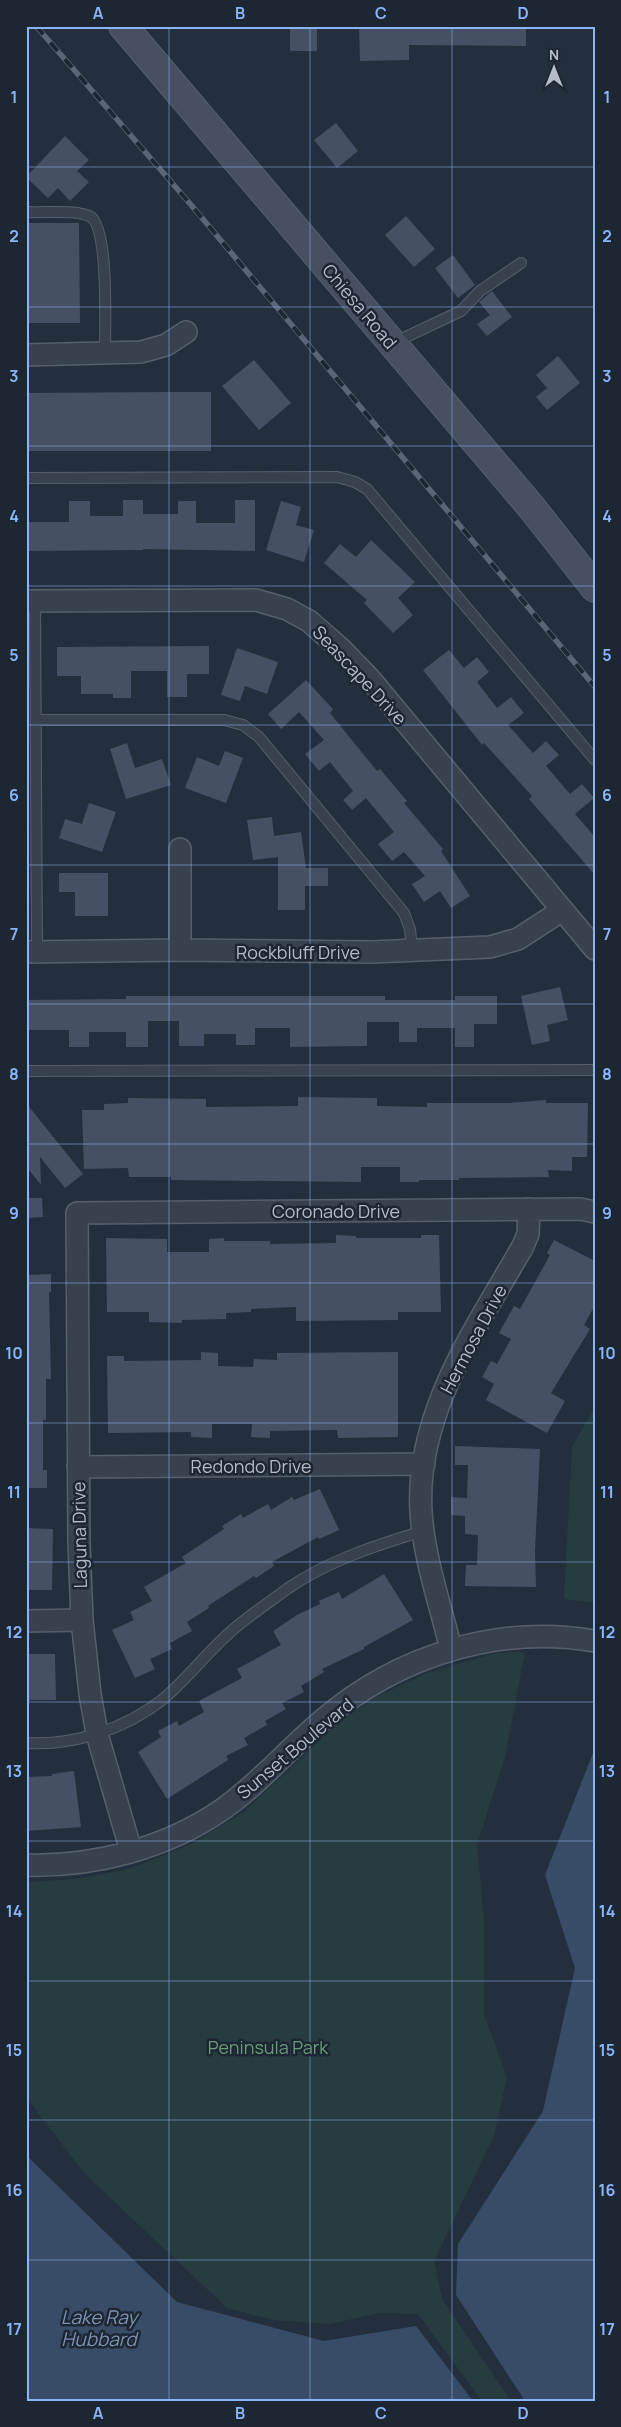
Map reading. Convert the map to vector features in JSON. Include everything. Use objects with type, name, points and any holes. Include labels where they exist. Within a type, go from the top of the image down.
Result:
[{"type":"main road","name":"Chiesa Road","points":[[123,26],[532,508],[595,588]]},
{"type":"street","points":[[26,355],[141,352],[166,345],[186,332]]},
{"type":"street","name":"Seascape Drive","points":[[31,601],[256,600],[288,609],[309,621],[327,636],[369,678],[561,911],[595,949]]},
{"type":"street","points":[[180,850],[180,950]]},
{"type":"street","name":"Rockbluff Drive","points":[[32,952],[180,950],[274,952],[490,947],[518,938],[561,911]]},
{"type":"street","name":"Coronado Drive","points":[[77,1213],[580,1209],[595,1212]]},
{"type":"street","name":"Hermosa Drive","points":[[451,1649],[423,1531],[421,1510],[424,1464],[444,1390],[523,1246],[528,1234],[529,1210]]},
{"type":"street","name":"Laguna Drive","points":[[77,1213],[78,1467],[82,1620],[90,1694],[97,1734],[131,1851]]},
{"type":"street","name":"Redondo Drive","points":[[78,1467],[424,1464]]},
{"type":"street","points":[[26,1622],[82,1620]]},
{"type":"street","name":"Sunset Boulevard","points":[[26,1866],[78,1864],[131,1851],[166,1839],[222,1810],[249,1789],[308,1732],[345,1703],[401,1670],[451,1649],[509,1638],[562,1638],[595,1641]]},
{"type":"lane","points":[[26,212],[80,213],[92,218],[100,230],[104,257],[105,353]]},
{"type":"lane","points":[[392,343],[460,311],[480,291],[521,263]]},
{"type":"lane","points":[[26,478],[337,477],[355,482],[373,497],[595,760]]},
{"type":"lane","points":[[31,601],[36,720],[32,952]]},
{"type":"lane","points":[[36,720],[215,719],[243,725],[259,737],[270,749],[404,913],[410,929],[412,950]]},
{"type":"lane","points":[[26,1071],[595,1070]]},
{"type":"lane","points":[[26,1743],[64,1741],[97,1734],[133,1717],[161,1700],[228,1634],[289,1588],[327,1567],[373,1546],[423,1531]]},
{"type":"green space","points":[[595,1407],[595,1603],[564,1599],[572,1447]]},
{"type":"green space","name":"Peninsula Park","points":[[525,1652],[505,1757],[477,1845],[484,1920],[484,2015],[507,2077],[494,2136],[434,2261],[442,2299],[511,2401],[482,2401],[418,2314],[380,2313],[329,2324],[274,2320],[227,2308],[85,2174],[26,2097],[26,1882],[75,1879],[129,1869],[193,1843],[244,1812],[338,1723],[374,1698],[424,1674],[496,1653]]},
{"type":"water","points":[[595,1748],[595,2401],[525,2401],[456,2295],[458,2244],[543,2111],[575,1968],[545,1875]]},
{"type":"water","name":"Lake Ray Hubbard","points":[[26,2155],[177,2302],[324,2341],[416,2326],[473,2401],[26,2401]]},
{"type":"building","points":[[290,26],[317,26],[317,51],[290,51]]},
{"type":"building","points":[[359,26],[526,26],[526,46],[409,45],[409,60],[360,61]]},
{"type":"building","points":[[336,123],[358,151],[337,168],[314,140]]},
{"type":"building","points":[[65,136],[89,160],[77,171],[89,182],[70,201],[58,188],[48,198],[26,177]]},
{"type":"building","points":[[406,216],[435,249],[414,267],[385,235]]},
{"type":"building","points":[[26,223],[79,223],[80,323],[26,323]]},
{"type":"building","points":[[453,255],[475,285],[458,298],[435,268]]},
{"type":"building","points":[[492,291],[512,317],[487,336],[477,324],[490,315],[479,302]]},
{"type":"building","points":[[558,356],[580,383],[547,410],[536,397],[547,388],[536,375]]},
{"type":"building","points":[[254,360],[291,403],[259,430],[222,386]]},
{"type":"building","points":[[211,392],[211,451],[26,451],[26,393]]},
{"type":"building","points":[[123,500],[143,500],[143,514],[178,514],[178,501],[196,501],[196,523],[235,523],[235,500],[255,500],[255,551],[143,549],[26,551],[26,522],[69,522],[69,501],[90,501],[90,516],[123,516]]},
{"type":"building","points":[[281,501],[301,507],[296,525],[314,530],[304,562],[266,550]]},
{"type":"building","points":[[371,540],[415,582],[398,598],[413,615],[393,633],[364,603],[367,600],[324,563],[340,544],[356,557]]},
{"type":"building","points":[[209,646],[209,674],[187,674],[187,697],[167,697],[167,671],[131,671],[131,698],[113,698],[113,694],[81,694],[81,676],[57,676],[57,647]]},
{"type":"building","points":[[237,648],[278,662],[267,694],[245,686],[240,701],[221,695]]},
{"type":"building","points":[[449,650],[464,668],[477,657],[489,672],[477,682],[497,708],[511,697],[524,713],[508,725],[533,753],[546,741],[559,755],[546,766],[570,794],[582,784],[594,798],[575,814],[595,837],[595,875],[529,799],[532,796],[484,743],[482,745],[423,670]]},
{"type":"building","points":[[306,680],[333,709],[330,713],[377,771],[380,769],[407,801],[404,803],[443,849],[441,851],[470,896],[451,908],[440,891],[424,902],[412,884],[425,876],[404,852],[392,861],[378,844],[394,832],[366,798],[352,810],[343,800],[353,791],[330,762],[319,771],[305,754],[324,740],[299,712],[281,729],[268,714]]},
{"type":"building","points":[[127,743],[135,768],[162,759],[171,785],[126,799],[110,749]]},
{"type":"building","points":[[225,751],[243,758],[226,803],[185,788],[197,757],[219,766]]},
{"type":"building","points":[[89,803],[116,812],[102,852],[59,838],[65,819],[82,824]]},
{"type":"building","points":[[272,817],[274,836],[301,832],[306,868],[328,868],[328,886],[305,886],[305,910],[278,910],[278,857],[253,860],[247,820]]},
{"type":"building","points":[[59,873],[108,873],[108,916],[75,916],[75,892],[59,892]]},
{"type":"building","points":[[560,987],[568,1020],[547,1025],[550,1041],[532,1045],[521,996]]},
{"type":"building","points":[[126,996],[385,996],[385,1000],[455,1000],[455,996],[497,996],[497,1024],[474,1024],[474,1047],[455,1047],[455,1028],[417,1028],[417,1042],[399,1042],[399,1022],[367,1022],[367,1046],[290,1047],[290,1028],[255,1028],[255,1045],[236,1045],[236,1034],[204,1034],[204,1046],[179,1046],[179,1021],[148,1021],[148,1047],[126,1047],[126,1032],[89,1032],[89,1047],[69,1047],[69,1030],[26,1030],[26,1000],[126,999]]},
{"type":"building","points":[[298,1097],[377,1098],[377,1106],[427,1107],[427,1103],[509,1103],[546,1100],[546,1103],[588,1103],[587,1157],[572,1157],[572,1171],[548,1170],[549,1177],[459,1178],[459,1180],[419,1180],[419,1182],[400,1182],[400,1167],[361,1167],[361,1182],[171,1180],[171,1177],[129,1177],[128,1168],[84,1169],[82,1110],[104,1110],[104,1104],[128,1103],[128,1098],[206,1099],[206,1107],[298,1106]]},
{"type":"building","points":[[26,1103],[83,1174],[65,1188],[40,1157],[41,1185],[26,1166]]},
{"type":"building","points":[[26,1198],[42,1198],[43,1217],[26,1218]]},
{"type":"building","points":[[336,1235],[356,1236],[356,1238],[421,1238],[421,1235],[439,1235],[441,1312],[398,1312],[398,1320],[296,1321],[296,1307],[251,1309],[251,1312],[226,1313],[226,1319],[182,1320],[182,1323],[149,1322],[149,1312],[107,1312],[106,1238],[167,1239],[167,1252],[209,1252],[209,1239],[224,1238],[224,1241],[270,1241],[270,1244],[336,1243]]},
{"type":"building","points":[[554,1240],[595,1261],[595,1305],[584,1325],[590,1329],[551,1393],[565,1401],[547,1433],[486,1400],[494,1384],[482,1377],[491,1361],[497,1364],[511,1339],[499,1333],[514,1306],[520,1309],[550,1255],[547,1253]]},
{"type":"building","points":[[51,1274],[51,1292],[49,1292],[51,1379],[46,1379],[46,1420],[43,1420],[43,1470],[47,1470],[47,1488],[26,1488],[26,1275]]},
{"type":"building","points":[[201,1352],[218,1353],[218,1366],[253,1367],[254,1359],[277,1360],[277,1353],[398,1352],[398,1437],[338,1438],[337,1430],[270,1431],[270,1438],[251,1437],[252,1424],[212,1424],[212,1438],[191,1437],[191,1432],[108,1433],[107,1356],[124,1356],[124,1361],[201,1360]]},
{"type":"building","points":[[455,1446],[540,1449],[535,1551],[536,1587],[465,1586],[466,1565],[477,1565],[478,1535],[465,1534],[465,1516],[451,1515],[451,1497],[467,1498],[468,1465],[455,1465]]},
{"type":"building","points":[[320,1489],[339,1530],[319,1539],[318,1537],[272,1562],[274,1566],[256,1578],[254,1576],[208,1606],[209,1608],[187,1622],[192,1631],[170,1643],[172,1649],[150,1659],[155,1669],[135,1678],[112,1630],[134,1620],[130,1612],[152,1601],[144,1587],[186,1563],[182,1557],[224,1529],[222,1526],[241,1514],[243,1518],[268,1504],[271,1510],[292,1497],[294,1500]]},
{"type":"building","points":[[26,1528],[53,1529],[52,1590],[26,1590]]},
{"type":"building","points":[[384,1574],[413,1620],[364,1647],[364,1649],[322,1669],[324,1672],[301,1686],[304,1692],[282,1703],[286,1709],[265,1721],[267,1725],[244,1738],[248,1745],[226,1756],[228,1760],[167,1799],[138,1752],[161,1737],[158,1731],[177,1721],[179,1726],[204,1712],[199,1701],[242,1678],[237,1669],[281,1645],[273,1631],[297,1615],[320,1604],[319,1601],[339,1592],[342,1599]]},
{"type":"building","points":[[26,1654],[55,1654],[56,1700],[26,1700]]},
{"type":"building","points":[[74,1771],[81,1827],[26,1831],[26,1777],[52,1776],[52,1774]]},
{"type":"railway","points":[[36,26],[192,206],[595,687]]}]
